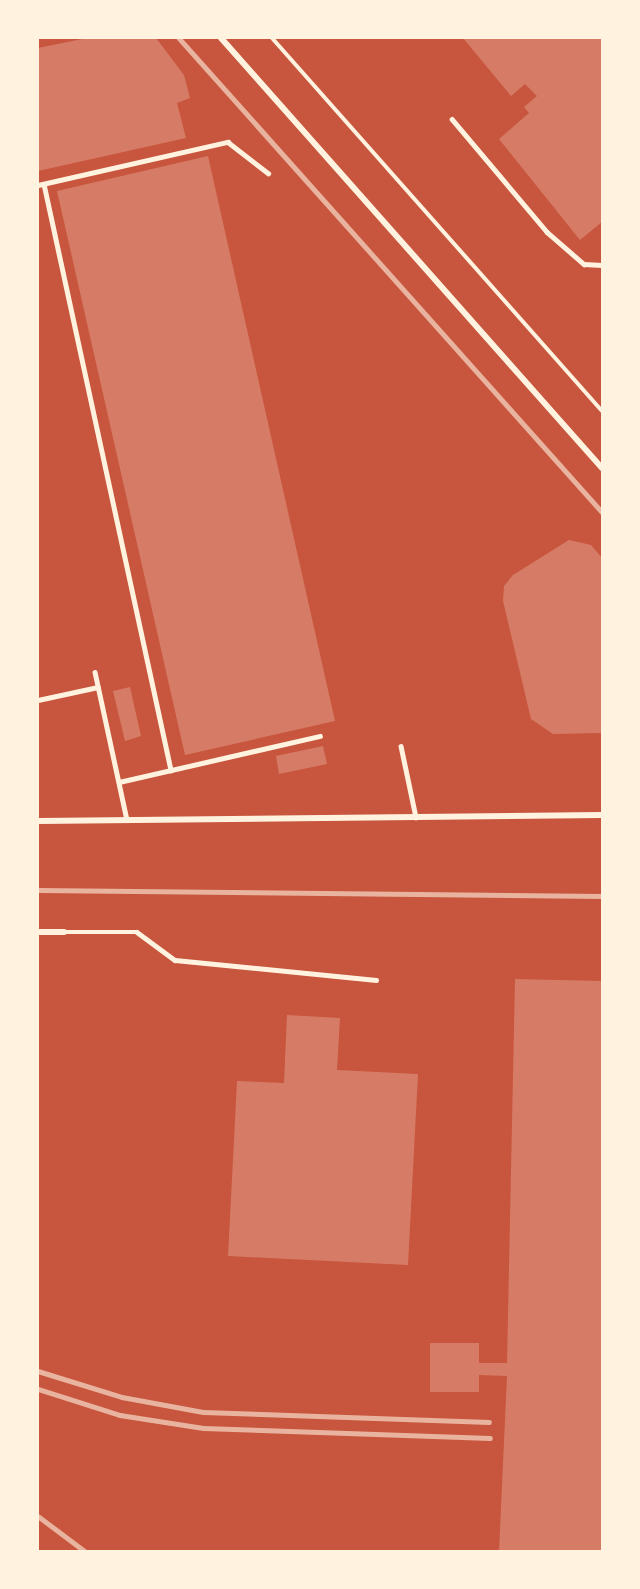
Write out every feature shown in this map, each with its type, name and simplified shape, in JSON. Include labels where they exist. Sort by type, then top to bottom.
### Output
[{"type":"street","points":[[221,38],[603,468]]},
{"type":"street","points":[[38,821],[603,815]]},
{"type":"street","points":[[38,932],[64,932]]},
{"type":"lane","points":[[452,119],[547,232],[584,264],[603,265]]},
{"type":"lane","points":[[38,185],[228,142],[268,173]]},
{"type":"lane","points":[[44,184],[171,770]]},
{"type":"lane","points":[[95,672],[127,820]]},
{"type":"lane","points":[[38,700],[98,687]]},
{"type":"lane","points":[[119,782],[320,736]]},
{"type":"lane","points":[[400,746],[416,817]]},
{"type":"lane","points":[[64,932],[137,932],[175,960],[375,980]]},
{"type":"path","points":[[272,38],[603,411]]},
{"type":"building","points":[[87,38],[156,38],[184,75],[190,98],[177,103],[186,138],[38,171],[38,48]]},
{"type":"building","points":[[463,38],[602,38],[602,222],[580,240],[499,139],[529,113],[524,107],[537,96],[525,84],[511,96]]},
{"type":"building","points":[[208,156],[335,721],[185,755],[57,191]]},
{"type":"building","points":[[569,540],[591,545],[602,558],[602,733],[553,734],[531,719],[503,601],[504,586],[513,575]]},
{"type":"building","points":[[130,687],[141,736],[125,741],[113,691]]},
{"type":"building","points":[[323,746],[327,764],[279,774],[276,756]]},
{"type":"building","points":[[515,979],[602,981],[602,1552],[499,1552],[507,1376],[479,1375],[479,1392],[430,1392],[430,1343],[479,1343],[479,1363],[507,1363]]},
{"type":"building","points":[[287,1015],[340,1018],[337,1070],[418,1074],[408,1265],[228,1256],[237,1081],[284,1083]]},
{"type":"railway","points":[[179,38],[602,512]]},
{"type":"railway","points":[[38,890],[602,896]]},
{"type":"railway","points":[[38,1371],[122,1397],[203,1412],[489,1422]]},
{"type":"railway","points":[[38,1389],[120,1415],[203,1428],[490,1438]]},
{"type":"railway","points":[[38,1516],[86,1552]]}]
